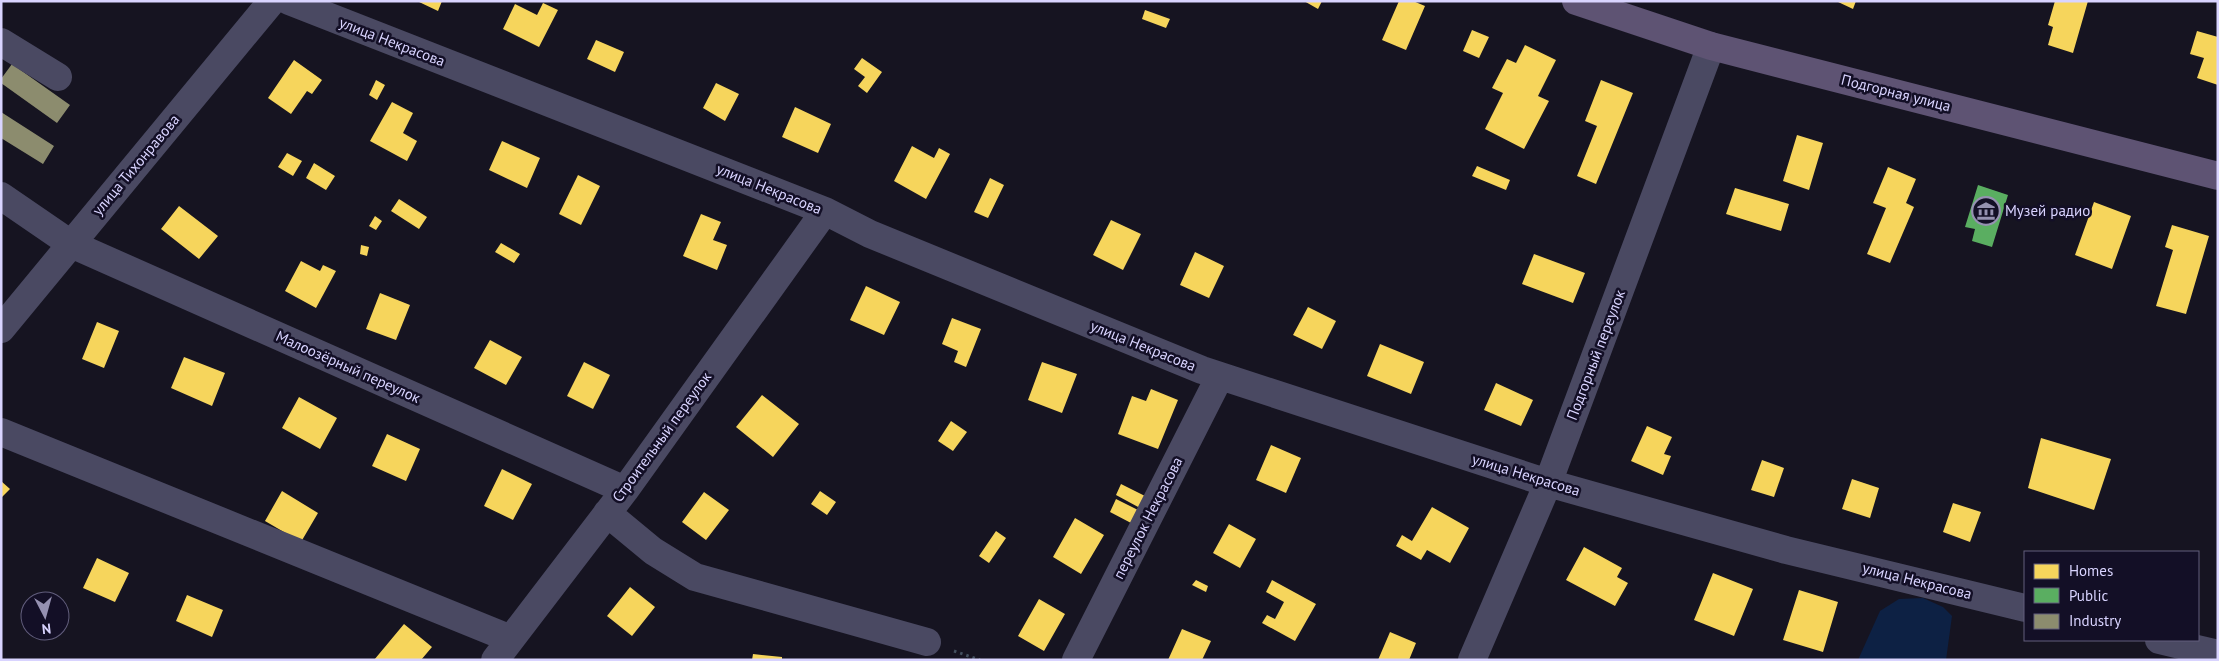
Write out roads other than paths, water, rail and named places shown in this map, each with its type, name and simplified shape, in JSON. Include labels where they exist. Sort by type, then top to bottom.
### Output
[{"type":"main road","name":"Подгорная улица","points":[[1576,1],[1711,46],[2218,176]]},
{"type":"street","name":"улица Тихонравова","points":[[1,329],[272,1]]},
{"type":"street","name":"улица Некрасова","points":[[289,1],[825,211],[870,234],[1220,376],[1548,482],[1786,550],[2024,608]]},
{"type":"street","points":[[1,42],[58,77]]},
{"type":"street","name":"Подгорный переулок","points":[[1472,660],[1548,482],[1711,46]]},
{"type":"street","name":"Малоозёрный переулок","points":[[1,196],[71,244],[625,490]]},
{"type":"street","name":"Строительный переулок","points":[[503,649],[625,490],[825,211]]},
{"type":"street","name":"переулок Некрасова","points":[[1076,660],[1220,376]]},
{"type":"street","points":[[1,432],[503,649]]},
{"type":"street","points":[[607,513],[653,551],[695,577],[927,642]]},
{"type":"street","points":[[2162,641],[2218,654]]},
{"type":"water","points":[[1923,598],[1943,607],[1952,616],[1946,660],[1858,660],[1880,611],[1899,599]]},
{"type":"place","name":"Музей радио","points":[[1986,211]]}]
